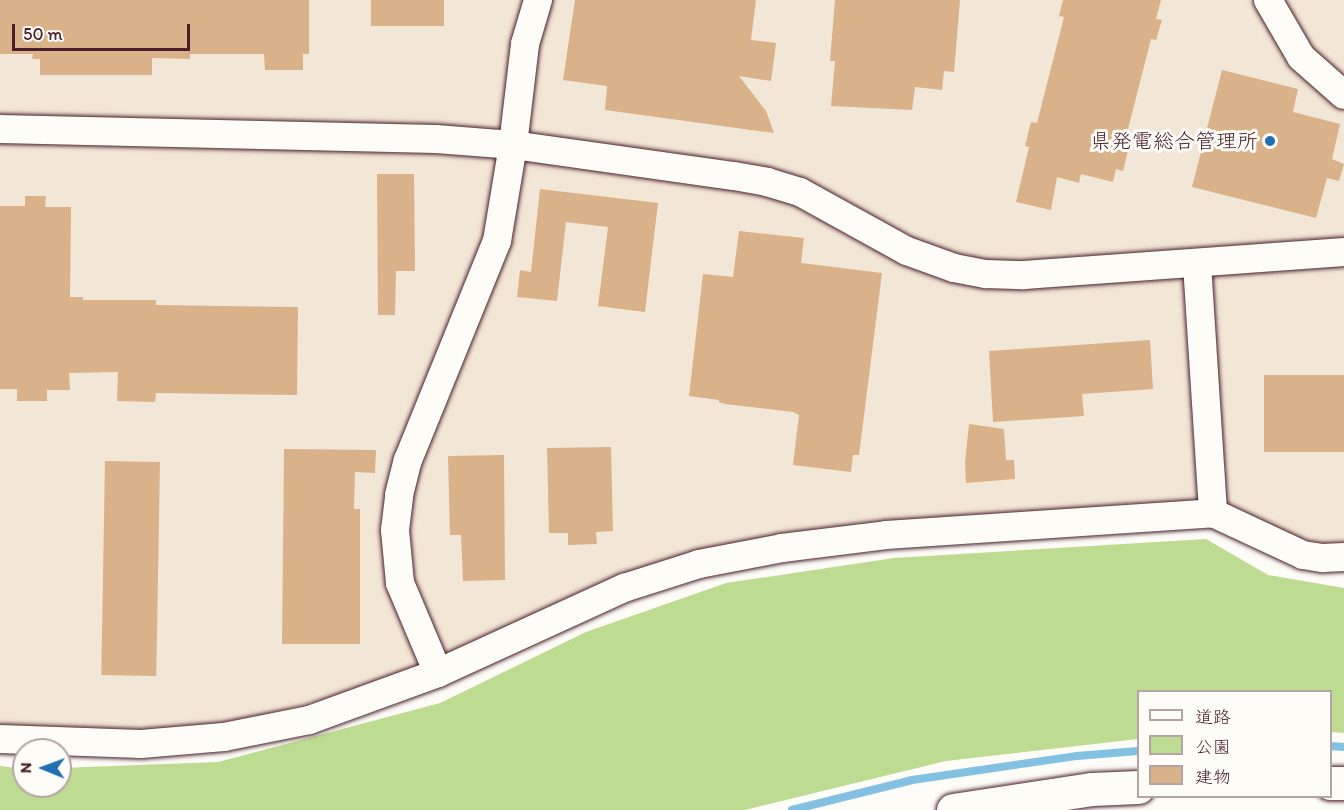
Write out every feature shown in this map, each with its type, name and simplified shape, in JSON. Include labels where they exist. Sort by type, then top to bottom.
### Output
[{"type":"main road","points":[[953,810],[1092,789],[1137,787]]},
{"type":"street","points":[[438,674],[400,583],[395,530],[399,495],[408,460],[497,242],[513,145],[525,44],[538,0]]},
{"type":"street","points":[[1268,0],[1301,57],[1344,95]]},
{"type":"street","points":[[0,129],[436,139],[513,145],[767,182],[800,192],[907,251],[954,268],[975,272],[1024,275],[1344,252]]},
{"type":"street","points":[[1197,264],[1213,513]]},
{"type":"street","points":[[0,739],[141,744],[224,737],[309,720],[438,674],[624,588],[699,564],[782,548],[886,535],[1213,513],[1304,555],[1323,558],[1344,557]]},
{"type":"shaded area","points":[[0,0],[1344,0],[1344,545],[1307,545],[1227,506],[837,527],[370,687],[244,720],[164,731],[0,730]]},
{"type":"green space","points":[[1206,539],[1268,575],[1344,588],[1344,733],[1332,732],[1332,690],[1137,690],[1137,739],[946,761],[745,810],[0,810],[0,766],[12,768],[12,798],[72,798],[72,768],[218,762],[440,703],[586,632],[726,583],[894,558]]},
{"type":"building","points":[[0,0],[309,0],[309,54],[303,54],[303,70],[265,70],[264,54],[190,54],[190,59],[152,58],[152,75],[40,75],[40,59],[32,59],[33,54],[0,54]]},
{"type":"building","points":[[371,0],[444,0],[444,26],[371,26]]},
{"type":"building","points":[[575,0],[756,0],[751,40],[776,43],[771,81],[739,76],[766,111],[774,133],[605,110],[607,86],[563,80]]},
{"type":"building","points":[[835,0],[960,0],[954,72],[944,71],[942,90],[915,87],[912,110],[831,106],[835,61],[830,61]]},
{"type":"building","points":[[1063,0],[1161,0],[1156,19],[1162,20],[1156,40],[1151,39],[1124,145],[1129,146],[1123,171],[1116,169],[1113,182],[1081,174],[1079,183],[1057,177],[1051,210],[1016,202],[1029,147],[1025,146],[1031,122],[1037,123],[1064,17],[1059,16]]},
{"type":"building","name":"県発電総合管理所","points":[[1222,70],[1298,89],[1293,112],[1340,124],[1332,159],[1344,164],[1339,181],[1327,178],[1316,218],[1192,187]]},
{"type":"building","points":[[377,174],[414,174],[415,271],[396,271],[395,315],[378,315]]},
{"type":"building","points":[[540,189],[658,203],[645,312],[598,306],[608,227],[566,222],[557,301],[517,297],[520,270],[531,272]]},
{"type":"building","points":[[25,196],[46,196],[45,207],[71,207],[70,297],[83,297],[83,300],[156,300],[156,305],[298,307],[297,395],[156,393],[155,402],[117,401],[118,372],[69,373],[70,390],[47,390],[47,401],[17,401],[17,389],[0,389],[0,206],[25,206]]},
{"type":"building","points":[[739,231],[804,238],[801,263],[882,273],[859,455],[853,455],[851,472],[793,465],[799,415],[793,412],[725,404],[719,400],[689,396],[703,274],[733,277]]},
{"type":"building","points":[[1150,340],[1153,389],[1082,394],[1084,416],[993,422],[989,351]]},
{"type":"building","points":[[1264,375],[1344,375],[1344,452],[1264,452]]},
{"type":"building","points":[[969,424],[1004,429],[1006,460],[1014,460],[1015,479],[966,483],[965,462]]},
{"type":"building","points":[[611,447],[613,531],[596,532],[597,544],[568,545],[568,533],[549,533],[547,448]]},
{"type":"building","points":[[284,449],[376,450],[375,473],[355,472],[354,509],[360,509],[360,644],[282,644]]},
{"type":"building","points":[[504,455],[505,580],[463,581],[461,535],[450,535],[448,456]]},
{"type":"building","points":[[105,461],[160,462],[156,676],[101,675]]},
{"type":"waterway","points":[[1332,746],[1344,747]]},
{"type":"waterway","points":[[792,810],[912,780],[1077,756],[1137,751]]},
{"type":"place","name":"県発電総合管理所","points":[[1270,141]]}]
